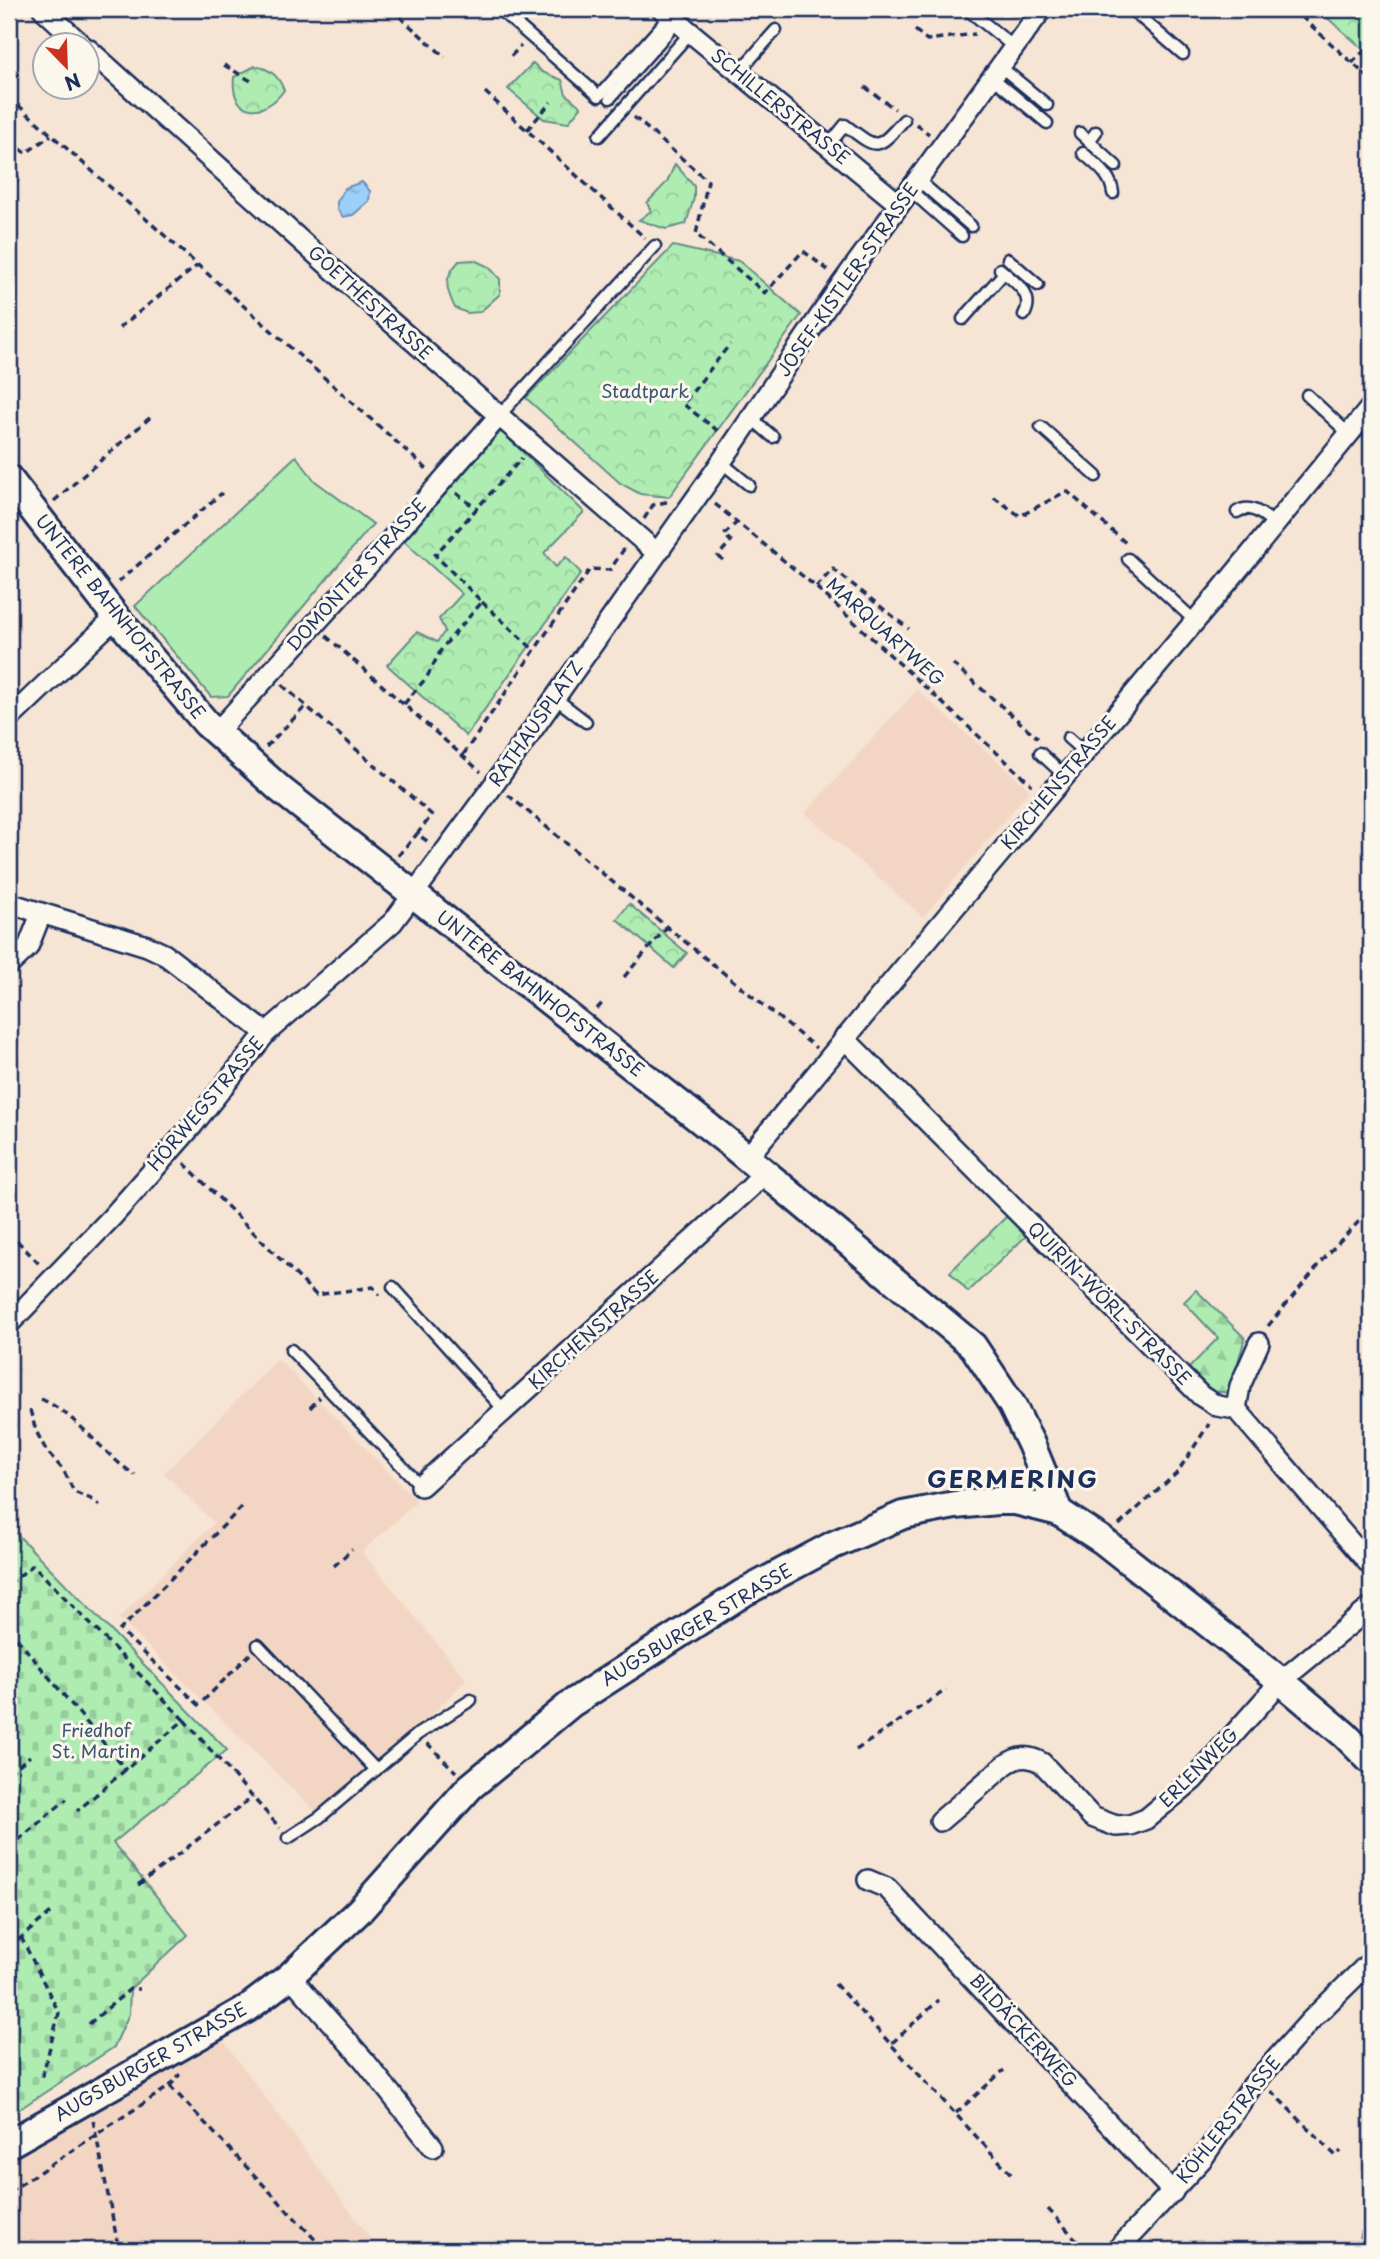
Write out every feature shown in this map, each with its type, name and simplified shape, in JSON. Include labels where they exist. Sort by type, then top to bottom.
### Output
[{"type":"street","points":[[43,9],[68,32]]},
{"type":"street","name":"JOSEF-KISTLER-STRASSE","points":[[657,553],[843,282],[1042,9]]},
{"type":"street","name":"SCHILLERSTRASSE","points":[[674,20],[828,146],[909,192]]},
{"type":"street","name":"GOETHESTRASSE","points":[[102,62],[498,416],[657,553]]},
{"type":"street","name":"KIRCHENSTRASSE","points":[[421,1486],[750,1188],[756,1165],[828,1058],[1371,407]]},
{"type":"street","name":"DOMONTER STRASSE","points":[[216,733],[313,625],[384,556],[441,481],[498,416]]},
{"type":"street","name":"UNTERE BAHNHOFSTRASSE","points":[[9,479],[108,607],[216,733],[281,790],[756,1165],[973,1346],[1012,1405],[1059,1511]]},
{"type":"street","name":"RATHAUSPLATZ","points":[[414,894],[657,553]]},
{"type":"street","points":[[9,719],[108,607]]},
{"type":"street","name":"HÖRWEGSTRASSE","points":[[9,1324],[112,1217],[266,1033],[385,931],[414,894]]},
{"type":"street","points":[[9,902],[147,946],[164,954],[266,1033]]},
{"type":"street","points":[[9,965],[28,947],[41,914]]},
{"type":"street","name":"QUIRIN-WÖRL-STRASSE","points":[[844,1038],[1201,1396],[1226,1408],[1371,1566]]},
{"type":"street","points":[[1226,1408],[1240,1386],[1259,1343]]},
{"type":"street","name":"AUGSBURGER STRASSE","points":[[9,2144],[248,2008],[290,1976],[360,1910],[470,1787],[572,1703],[743,1593],[868,1529],[903,1515],[955,1505],[1015,1501],[1059,1511],[1102,1540],[1281,1681],[1345,1735],[1371,1761]]},
{"type":"street","points":[[1281,1681],[1371,1607]]},
{"type":"street","name":"ERLENWEG","points":[[940,1821],[1005,1765],[1013,1759],[1023,1757],[1042,1763],[1092,1817],[1116,1826],[1130,1825],[1146,1819],[1193,1780],[1281,1681]]},
{"type":"street","name":"BILDÄCKERWEG","points":[[867,1880],[887,1888],[1172,2192]]},
{"type":"street","name":"KÖHLERSTRASSE","points":[[1117,2250],[1203,2158],[1259,2078],[1310,2021],[1371,1961]]},
{"type":"street","points":[[290,1976],[364,2060],[433,2147]]},
{"type":"lane","points":[[499,9],[599,96],[674,20]]},
{"type":"lane","points":[[967,9],[1014,48]]},
{"type":"lane","points":[[1131,9],[1163,44],[1182,54]]},
{"type":"lane","points":[[610,98],[674,20]]},
{"type":"lane","points":[[599,136],[674,20]]},
{"type":"lane","points":[[738,73],[776,30]]},
{"type":"lane","points":[[997,72],[1047,105]]},
{"type":"lane","points":[[997,72],[1046,123]]},
{"type":"lane","points":[[828,146],[845,125],[871,144],[878,144],[886,140],[904,120]]},
{"type":"lane","points":[[1089,141],[1096,132]]},
{"type":"lane","points":[[1080,133],[1115,166]]},
{"type":"lane","points":[[1083,153],[1107,174],[1114,193]]},
{"type":"lane","points":[[909,192],[971,226]]},
{"type":"lane","points":[[909,192],[962,236]]},
{"type":"lane","points":[[498,416],[655,246]]},
{"type":"lane","points":[[1008,258],[1038,285]]},
{"type":"lane","points":[[963,319],[1001,271],[1026,295],[1029,305],[1024,315]]},
{"type":"lane","points":[[1307,394],[1349,434]]},
{"type":"lane","points":[[751,418],[772,437]]},
{"type":"lane","points":[[1041,427],[1096,476]]},
{"type":"lane","points":[[721,462],[749,485]]},
{"type":"lane","points":[[1237,512],[1242,508],[1251,508],[1275,524]]},
{"type":"lane","points":[[1128,559],[1195,621]]},
{"type":"lane","points":[[555,698],[586,722]]},
{"type":"lane","points":[[1068,738],[1085,753]]},
{"type":"lane","points":[[1040,753],[1065,776]]},
{"type":"lane","points":[[393,1287],[505,1411]]},
{"type":"lane","points":[[291,1350],[421,1486]]},
{"type":"lane","points":[[258,1645],[376,1770]]},
{"type":"lane","points":[[288,1838],[320,1817],[418,1734],[471,1700]]},
{"type":"path","points":[[391,9],[445,57]]},
{"type":"path","points":[[1293,9],[1371,80]]},
{"type":"path","points":[[915,30],[927,40],[978,34]]},
{"type":"path","points":[[1352,63],[1365,50]]},
{"type":"path","points":[[225,65],[251,80]]},
{"type":"path","points":[[485,92],[655,246]]},
{"type":"path","points":[[9,97],[441,481],[477,509]]},
{"type":"path","points":[[527,130],[551,102]]},
{"type":"path","points":[[642,108],[634,117],[708,181],[696,234],[765,293],[803,250],[843,282]]},
{"type":"path","points":[[9,143],[26,152],[51,135]]},
{"type":"path","points":[[119,328],[198,265]]},
{"type":"path","points":[[730,344],[683,404],[734,442]]},
{"type":"path","points":[[37,516],[153,415]]},
{"type":"path","points":[[534,446],[435,555],[535,651]]},
{"type":"path","points":[[994,497],[1020,516],[1067,491],[1129,547]]},
{"type":"path","name":"MARQUARTWEG","points":[[700,492],[816,587],[1046,798]]},
{"type":"path","points":[[108,607],[222,493]]},
{"type":"path","points":[[463,755],[590,569],[610,570],[653,505],[673,500],[686,511]]},
{"type":"path","points":[[723,560],[718,556],[731,541],[724,535],[737,521]]},
{"type":"path","points":[[816,587],[833,569],[909,629]]},
{"type":"path","points":[[404,704],[427,677],[442,648],[482,602]]},
{"type":"path","points":[[313,625],[667,928],[828,1058]]},
{"type":"path","points":[[953,664],[1042,742]]},
{"type":"path","points":[[274,678],[432,815],[385,871]]},
{"type":"path","points":[[259,741],[266,747],[306,706]]},
{"type":"path","points":[[417,834],[442,853]]},
{"type":"path","points":[[624,977],[667,928]]},
{"type":"path","points":[[171,1149],[316,1295],[373,1287],[382,1297]]},
{"type":"path","points":[[1259,1343],[1269,1325],[1335,1246],[1371,1209]]},
{"type":"path","points":[[9,1233],[52,1278]]},
{"type":"path","points":[[41,1399],[59,1407],[117,1464],[135,1475]]},
{"type":"path","points":[[310,1408],[317,1400]]},
{"type":"path","points":[[1102,1540],[1177,1473],[1213,1417],[1226,1408]]},
{"type":"path","points":[[30,1410],[36,1431],[46,1450],[64,1471],[74,1492],[100,1506]]},
{"type":"path","points":[[242,1507],[120,1630],[199,1705],[258,1645]]},
{"type":"path","points":[[334,1566],[352,1549]]},
{"type":"path","points":[[9,1584],[33,1565],[184,1720],[288,1838]]},
{"type":"path","points":[[9,1629],[126,1770]]},
{"type":"path","points":[[856,1750],[946,1690]]},
{"type":"path","points":[[77,1811],[184,1720]]},
{"type":"path","points":[[418,1734],[470,1787]]},
{"type":"path","points":[[9,1773],[30,1756]]},
{"type":"path","points":[[138,1885],[253,1797]]},
{"type":"path","points":[[9,1848],[67,1799]]},
{"type":"path","points":[[9,1948],[51,1912]]},
{"type":"path","points":[[21,1937],[60,2013],[42,2077]]},
{"type":"path","points":[[835,1984],[1012,2175]]},
{"type":"path","points":[[89,2024],[130,1989],[140,1989]]},
{"type":"path","points":[[892,2043],[939,2000]]},
{"type":"path","points":[[9,2192],[170,2086],[185,2066]]},
{"type":"path","points":[[956,2113],[1004,2070]]},
{"type":"path","points":[[1259,2078],[1336,2156],[1341,2151]]},
{"type":"path","points":[[170,2086],[325,2250]]},
{"type":"path","points":[[88,2098],[120,2250]]},
{"type":"path","points":[[1048,2209],[1086,2250]]},
{"type":"path","points":[[1359,2250],[1363,2229],[1371,2215]]},
{"type":"shaded area","points":[[917,690],[1030,790],[923,917],[805,813]]},
{"type":"shaded area","points":[[278,1359],[417,1501],[362,1552],[466,1679],[430,1717],[319,1815],[119,1618],[214,1523],[164,1473]]},
{"type":"shaded area","points":[[222,2039],[379,2250],[9,2250],[9,2158],[72,2118]]},
{"type":"green space","points":[[1317,9],[1371,9],[1369,54]]},
{"type":"green space","points":[[533,63],[542,72],[562,80],[566,94],[581,107],[568,123],[544,119],[508,89]]},
{"type":"green space","points":[[255,66],[273,74],[284,90],[268,105],[250,109],[237,100],[234,77]]},
{"type":"green space","points":[[675,164],[694,186],[694,198],[686,224],[666,229],[639,220],[651,211],[647,203],[667,182]]},
{"type":"green space","name":"Stadtpark","points":[[673,246],[739,261],[801,315],[669,497],[640,494],[620,483],[526,398]]},
{"type":"green space","points":[[474,260],[489,267],[500,279],[500,294],[480,312],[467,313],[455,308],[447,283],[450,273],[459,261]]},
{"type":"green space","points":[[501,431],[584,512],[544,553],[556,567],[566,557],[581,573],[466,736],[387,665],[417,632],[437,642],[445,631],[439,619],[462,594],[404,541]]},
{"type":"green space","points":[[296,456],[315,481],[373,524],[228,696],[211,697],[135,606]]},
{"type":"green space","points":[[629,904],[687,953],[674,968],[617,919]]},
{"type":"green space","points":[[1007,1216],[1026,1236],[968,1292],[950,1272]]},
{"type":"green space","points":[[1196,1290],[1245,1338],[1229,1393],[1212,1391],[1189,1368],[1218,1338],[1184,1302]]},
{"type":"green space","name":"Friedhof St. Martin","points":[[9,1526],[227,1750],[113,1843],[188,1935],[130,1989],[129,2014],[114,2047],[9,2116]]},
{"type":"water","points":[[362,182],[370,191],[369,201],[353,215],[343,217],[337,209],[337,202],[345,188]]},
{"type":"district","name":"GERMERING","points":[[1013,1480]]}]
